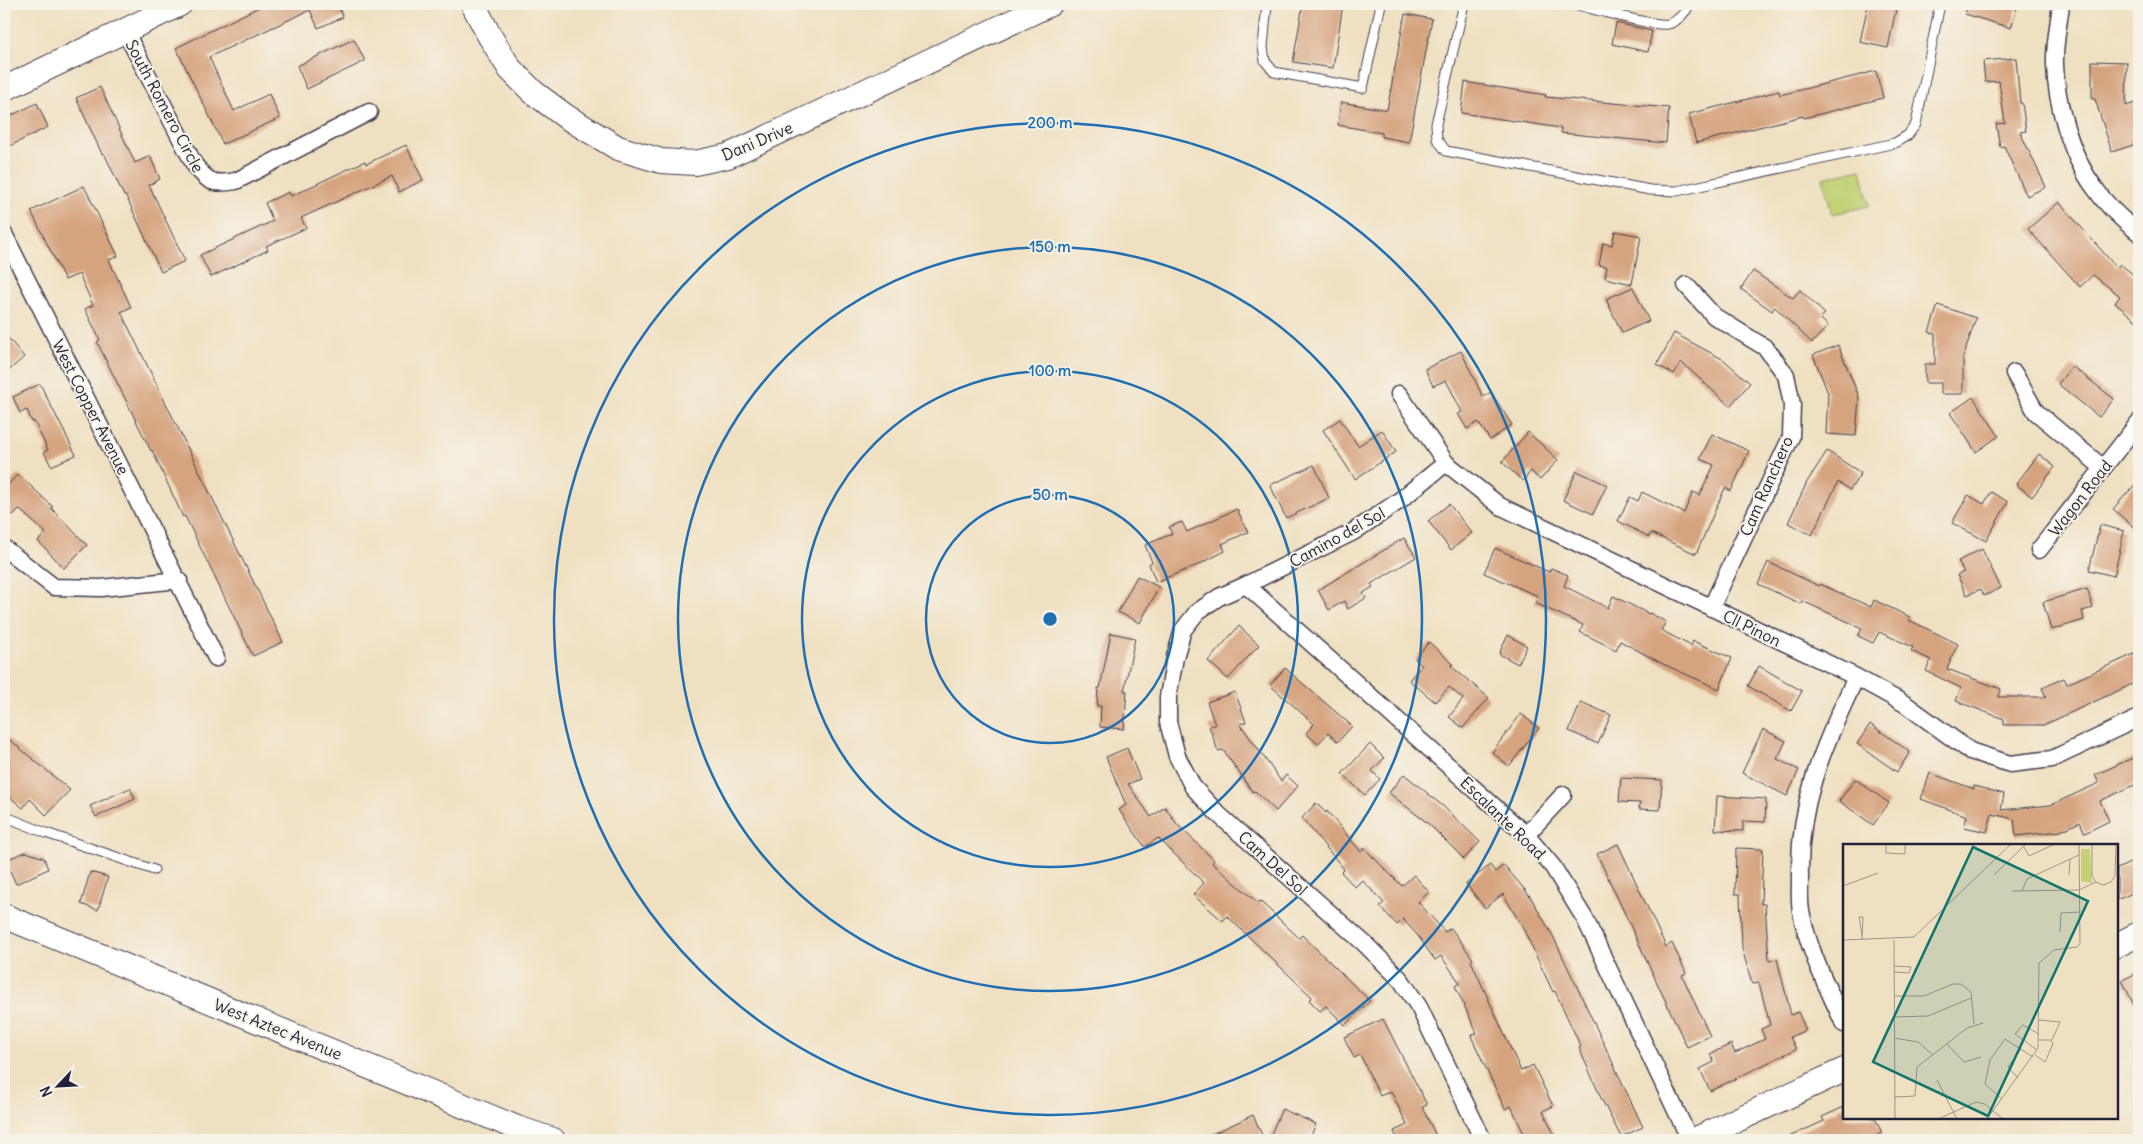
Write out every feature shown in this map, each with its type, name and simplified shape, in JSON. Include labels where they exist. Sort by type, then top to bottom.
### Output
[{"type":"street","points":[[4,89],[180,4]]},
{"type":"street","name":"Dani Drive","points":[[474,4],[489,35],[510,70],[533,92],[564,116],[618,148],[661,161],[695,163],[728,156],[760,142],[1050,4]]},
{"type":"street","points":[[2061,4],[2055,64],[2061,107],[2075,152],[2093,187],[2124,222],[2139,233]]},
{"type":"street","name":"South Romero Circle","points":[[125,31],[194,164],[205,179],[212,182],[220,184],[236,181],[369,112]]},
{"type":"street","name":"West Copper Avenue","points":[[4,234],[179,580],[216,658]]},
{"type":"street","name":"Cam Ranchero","points":[[1686,285],[1714,316],[1766,348],[1786,375],[1792,404],[1791,437],[1711,608]]},
{"type":"street","points":[[2014,373],[2036,412],[2103,468]]},
{"type":"street","name":"Cll Pinon","points":[[1400,394],[1446,463],[1500,506],[1856,677],[1905,704],[1970,750],[2010,764],[2052,759],[2139,718]]},
{"type":"street","name":"Wagon Road","points":[[2039,550],[2139,422]]},
{"type":"street","name":"Camino del Sol","points":[[1246,585],[1353,532],[1400,501],[1446,463]]},
{"type":"street","points":[[4,548],[54,587],[101,588],[179,580]]},
{"type":"street","name":"Escalante Road","points":[[1246,585],[1526,835],[1553,867],[1585,919],[1692,1140]]},
{"type":"street","name":"Cam Del Sol","points":[[1246,585],[1219,597],[1197,612],[1183,630],[1175,657],[1168,697],[1168,722],[1176,756],[1193,787],[1218,814],[1365,944],[1401,980],[1419,1007],[1483,1140]]},
{"type":"street","points":[[1843,1022],[1818,966],[1801,910],[1799,850],[1805,805],[1819,758],[1856,677]]},
{"type":"street","points":[[1526,835],[1563,795]]},
{"type":"street","name":"West Aztec Avenue","points":[[4,916],[517,1128],[553,1140]]},
{"type":"street","points":[[2118,944],[2139,934]]},
{"type":"street","points":[[1692,1140],[1843,1070]]},
{"type":"lane","points":[[1267,4],[1263,47],[1265,61],[1274,72],[1364,88],[1381,4]]},
{"type":"lane","points":[[1464,4],[1436,124],[1437,139],[1446,151],[1650,190],[1677,191],[1895,143],[1908,135],[1916,124],[1940,4]]},
{"type":"lane","points":[[1573,4],[1651,23],[1667,24],[1679,18],[1690,4]]},
{"type":"lane","points":[[4,816],[46,834],[154,870]]},
{"type":"green space","points":[[1861,169],[1869,206],[1832,214],[1823,178]]},
{"type":"building","points":[[265,4],[337,4],[343,17],[318,28],[310,10],[209,57],[234,111],[269,94],[280,118],[223,144],[176,48]]},
{"type":"building","points":[[1303,4],[1343,4],[1333,68],[1293,62]]},
{"type":"building","points":[[1868,4],[1897,4],[1888,48],[1860,42]]},
{"type":"building","points":[[1968,4],[2018,4],[2011,28],[1965,14]]},
{"type":"building","points":[[1405,14],[1432,19],[1409,142],[1382,137],[1382,133],[1338,125],[1341,102],[1387,110]]},
{"type":"building","points":[[1616,23],[1652,31],[1648,52],[1612,44]]},
{"type":"building","points":[[354,39],[365,61],[307,89],[297,66]]},
{"type":"building","points":[[2016,58],[2020,103],[2022,103],[2026,131],[2020,132],[2046,187],[2027,196],[2004,146],[2000,147],[1996,124],[2005,123],[1999,81],[1985,82],[1983,61]]},
{"type":"building","points":[[2092,61],[2127,62],[2126,106],[2139,102],[2139,143],[2112,152],[2095,99],[2092,99]]},
{"type":"building","points":[[1876,71],[1883,98],[1696,143],[1689,114],[1779,91],[1780,95]]},
{"type":"building","points":[[1465,82],[1546,95],[1545,97],[1669,108],[1666,143],[1561,133],[1561,128],[1461,113]]},
{"type":"building","points":[[100,87],[135,163],[150,156],[160,179],[149,185],[185,261],[161,272],[126,196],[124,196],[104,153],[102,154],[76,98]]},
{"type":"building","points":[[37,103],[48,127],[4,149],[4,119]]},
{"type":"building","points":[[406,145],[423,180],[399,192],[392,176],[301,218],[306,228],[266,246],[268,250],[211,277],[200,255],[273,221],[265,203],[289,192],[291,196],[365,161],[366,164]]},
{"type":"building","points":[[84,186],[118,256],[109,260],[131,307],[121,312],[283,642],[253,656],[97,342],[100,340],[85,309],[93,305],[79,274],[65,280],[31,211]]},
{"type":"building","points":[[2059,202],[2117,268],[2120,264],[2139,279],[2139,323],[2115,303],[2120,296],[2093,275],[2080,287],[2028,229]]},
{"type":"building","points":[[1615,231],[1641,236],[1632,284],[1605,278],[1607,267],[1599,265],[1603,243],[1612,245]]},
{"type":"building","points":[[1753,271],[1793,298],[1800,290],[1825,314],[1820,318],[1828,326],[1812,343],[1775,307],[1772,311],[1741,289]]},
{"type":"building","points":[[1633,287],[1649,321],[1622,333],[1606,299]]},
{"type":"building","points":[[1938,305],[1976,318],[1963,358],[1963,394],[1941,394],[1941,383],[1925,383],[1925,364],[1935,364],[1935,334],[1929,332]]},
{"type":"building","points":[[4,333],[24,357],[4,375]]},
{"type":"building","points":[[1674,333],[1724,360],[1750,383],[1730,406],[1681,362],[1674,374],[1657,365]]},
{"type":"building","points":[[1838,345],[1859,397],[1856,436],[1826,434],[1828,393],[1813,355]]},
{"type":"building","points":[[1461,351],[1483,397],[1491,392],[1512,425],[1490,440],[1478,422],[1467,429],[1458,414],[1462,412],[1446,380],[1433,386],[1425,369]]},
{"type":"building","points":[[2072,366],[2114,399],[2099,417],[2058,384]]},
{"type":"building","points":[[40,384],[76,455],[51,466],[44,452],[48,450],[34,421],[32,422],[27,410],[20,413],[13,397]]},
{"type":"building","points":[[1973,397],[1999,436],[1976,452],[1950,413]]},
{"type":"building","points":[[1340,419],[1358,446],[1382,430],[1396,452],[1355,479],[1323,430]]},
{"type":"building","points":[[1528,432],[1558,460],[1540,480],[1531,471],[1523,481],[1502,462]]},
{"type":"building","points":[[1712,434],[1749,451],[1731,491],[1725,488],[1696,554],[1651,533],[1649,537],[1618,521],[1630,497],[1638,501],[1642,492],[1684,513],[1693,492],[1700,495],[1714,465],[1700,459]]},
{"type":"building","points":[[1827,451],[1861,473],[1850,490],[1838,482],[1812,535],[1788,523],[1807,482]]},
{"type":"building","points":[[2039,454],[2055,467],[2032,497],[2016,484]]},
{"type":"building","points":[[1314,465],[1329,498],[1286,518],[1270,485]]},
{"type":"building","points":[[1577,471],[1607,485],[1593,514],[1563,500]]},
{"type":"building","points":[[18,474],[53,507],[51,508],[87,545],[64,568],[38,541],[46,533],[19,509],[13,515],[4,507],[4,489]]},
{"type":"building","points":[[2139,480],[2139,532],[2113,509]]},
{"type":"building","points":[[1991,492],[2008,502],[1986,541],[1952,523],[1968,495],[1984,504]]},
{"type":"building","points":[[1449,504],[1472,533],[1451,550],[1428,521]]},
{"type":"building","points":[[1237,509],[1248,532],[1222,544],[1225,551],[1200,564],[1156,582],[1149,564],[1152,562],[1145,545],[1172,534],[1169,527],[1182,522],[1187,532]]},
{"type":"building","points":[[2100,525],[2124,531],[2114,576],[2089,570]]},
{"type":"building","points":[[1404,538],[1416,557],[1371,584],[1373,587],[1363,593],[1366,598],[1348,609],[1344,601],[1329,610],[1318,590]]},
{"type":"building","points":[[1495,548],[1549,572],[1551,568],[1568,575],[1564,586],[1608,608],[1613,596],[1666,622],[1661,630],[1691,646],[1693,641],[1732,658],[1719,689],[1663,664],[1620,641],[1616,650],[1580,632],[1583,625],[1535,603],[1538,596],[1484,573]]},
{"type":"building","points":[[1982,549],[2001,588],[1984,596],[1981,589],[1967,595],[1957,575],[1964,572],[1958,561]]},
{"type":"building","points":[[1768,562],[1819,586],[1820,584],[1871,607],[1874,600],[1910,617],[1909,620],[1958,644],[1947,669],[2001,689],[1998,697],[2046,697],[2042,688],[2064,678],[2067,684],[2139,652],[2139,681],[2044,725],[2004,725],[2004,719],[1956,701],[1961,688],[1926,671],[1931,660],[1911,651],[1913,647],[1879,632],[1873,643],[1858,636],[1862,628],[1802,601],[1801,604],[1758,584]]},
{"type":"building","points":[[1137,576],[1159,587],[1140,623],[1118,612]]},
{"type":"building","points":[[2087,589],[2093,608],[2082,611],[2084,620],[2051,630],[2043,602]]},
{"type":"building","points":[[1239,626],[1259,645],[1228,679],[1208,661]]},
{"type":"building","points":[[1111,633],[1135,638],[1124,691],[1127,691],[1124,729],[1100,727],[1101,706],[1097,706],[1098,688],[1100,688]]},
{"type":"building","points":[[1508,635],[1527,646],[1518,664],[1499,654]]},
{"type":"building","points":[[1429,642],[1453,664],[1451,666],[1489,698],[1463,728],[1449,717],[1463,699],[1449,687],[1435,702],[1409,680],[1422,665],[1415,659]]},
{"type":"building","points":[[1759,666],[1802,691],[1791,711],[1748,686]]},
{"type":"building","points":[[1285,668],[1352,726],[1338,742],[1328,733],[1318,744],[1306,733],[1314,724],[1270,685]]},
{"type":"building","points":[[1235,692],[1246,722],[1240,724],[1281,781],[1286,775],[1298,786],[1276,811],[1255,791],[1253,792],[1223,750],[1218,751],[1209,726],[1215,725],[1207,702]]},
{"type":"building","points":[[1581,702],[1611,715],[1598,744],[1569,731]]},
{"type":"building","points":[[1521,714],[1539,728],[1509,766],[1492,752]]},
{"type":"building","points":[[1870,724],[1910,752],[1897,772],[1857,744]]},
{"type":"building","points":[[1763,729],[1786,741],[1777,759],[1799,770],[1787,796],[1742,773]]},
{"type":"building","points":[[4,735],[70,790],[46,815],[30,799],[23,808],[4,792]]},
{"type":"building","points":[[1370,744],[1384,758],[1372,771],[1380,779],[1365,795],[1342,774]]},
{"type":"building","points":[[1127,748],[1140,779],[1128,784],[1151,817],[1165,807],[1177,824],[1214,860],[1212,863],[1258,903],[1260,901],[1299,938],[1302,935],[1370,1001],[1345,1025],[1326,1006],[1320,1011],[1309,1000],[1312,997],[1227,916],[1223,921],[1193,895],[1204,883],[1158,838],[1145,847],[1119,810],[1126,805],[1106,757]]},
{"type":"building","points":[[2139,755],[2139,783],[2100,801],[2109,821],[2085,833],[2080,822],[2061,831],[2016,836],[2014,819],[1992,814],[1987,832],[1964,827],[1967,816],[1921,799],[1930,773],[1974,789],[1974,786],[2004,794],[2001,810],[2051,805],[2099,783],[2095,775]]},
{"type":"building","points":[[1404,774],[1444,807],[1480,842],[1464,859],[1430,825],[1389,793]]},
{"type":"building","points":[[1621,778],[1662,780],[1660,810],[1639,809],[1640,803],[1619,802]]},
{"type":"building","points":[[1855,779],[1889,803],[1873,825],[1839,801]]},
{"type":"building","points":[[130,788],[135,799],[96,817],[90,806]]},
{"type":"building","points":[[1717,796],[1766,799],[1765,822],[1743,821],[1743,831],[1715,830]]},
{"type":"building","points":[[1316,803],[1326,813],[1327,811],[1361,852],[1364,848],[1402,886],[1414,875],[1429,892],[1418,902],[1445,932],[1451,928],[1473,959],[1471,961],[1521,1071],[1533,1065],[1553,1106],[1543,1111],[1557,1140],[1527,1140],[1511,1106],[1505,1109],[1471,1036],[1477,1033],[1455,986],[1460,983],[1441,956],[1435,960],[1403,919],[1397,925],[1380,906],[1384,903],[1362,880],[1355,887],[1341,872],[1344,869],[1302,818]]},
{"type":"building","points":[[1618,844],[1666,947],[1672,943],[1686,973],[1682,975],[1710,1036],[1687,1047],[1597,854]]},
{"type":"building","points":[[1736,848],[1763,849],[1761,904],[1765,904],[1769,961],[1777,959],[1791,1015],[1798,1012],[1806,1030],[1790,1037],[1796,1049],[1710,1091],[1700,1069],[1714,1062],[1710,1054],[1731,1044],[1735,1053],[1765,1039],[1761,1029],[1770,1025],[1759,983],[1752,984],[1742,948],[1740,894],[1735,894]]},
{"type":"building","points":[[26,852],[44,858],[48,869],[16,884],[5,860]]},
{"type":"building","points":[[2139,859],[2139,890],[2118,900],[2118,869]]},
{"type":"building","points":[[1490,865],[1495,872],[1504,865],[1530,896],[1553,936],[1643,1127],[1621,1137],[1602,1100],[1579,1048],[1581,1047],[1555,991],[1553,992],[1522,926],[1503,894],[1485,908],[1466,884]]},
{"type":"building","points":[[90,872],[108,877],[98,910],[81,904]]},
{"type":"building","points":[[2139,972],[2139,1016],[2122,980]]},
{"type":"building","points":[[1383,1019],[1427,1105],[1422,1107],[1438,1140],[1398,1140],[1394,1131],[1407,1125],[1391,1091],[1380,1096],[1360,1055],[1354,1058],[1344,1037]]},
{"type":"building","points":[[1843,1107],[1843,1119],[1875,1119],[1882,1133],[1868,1140],[1782,1140],[1824,1121],[1822,1117]]},
{"type":"building","points":[[1282,1109],[1316,1124],[1309,1140],[1280,1140],[1270,1136]]},
{"type":"building","points":[[1253,1115],[1262,1135],[1250,1140],[1199,1140]]}]
